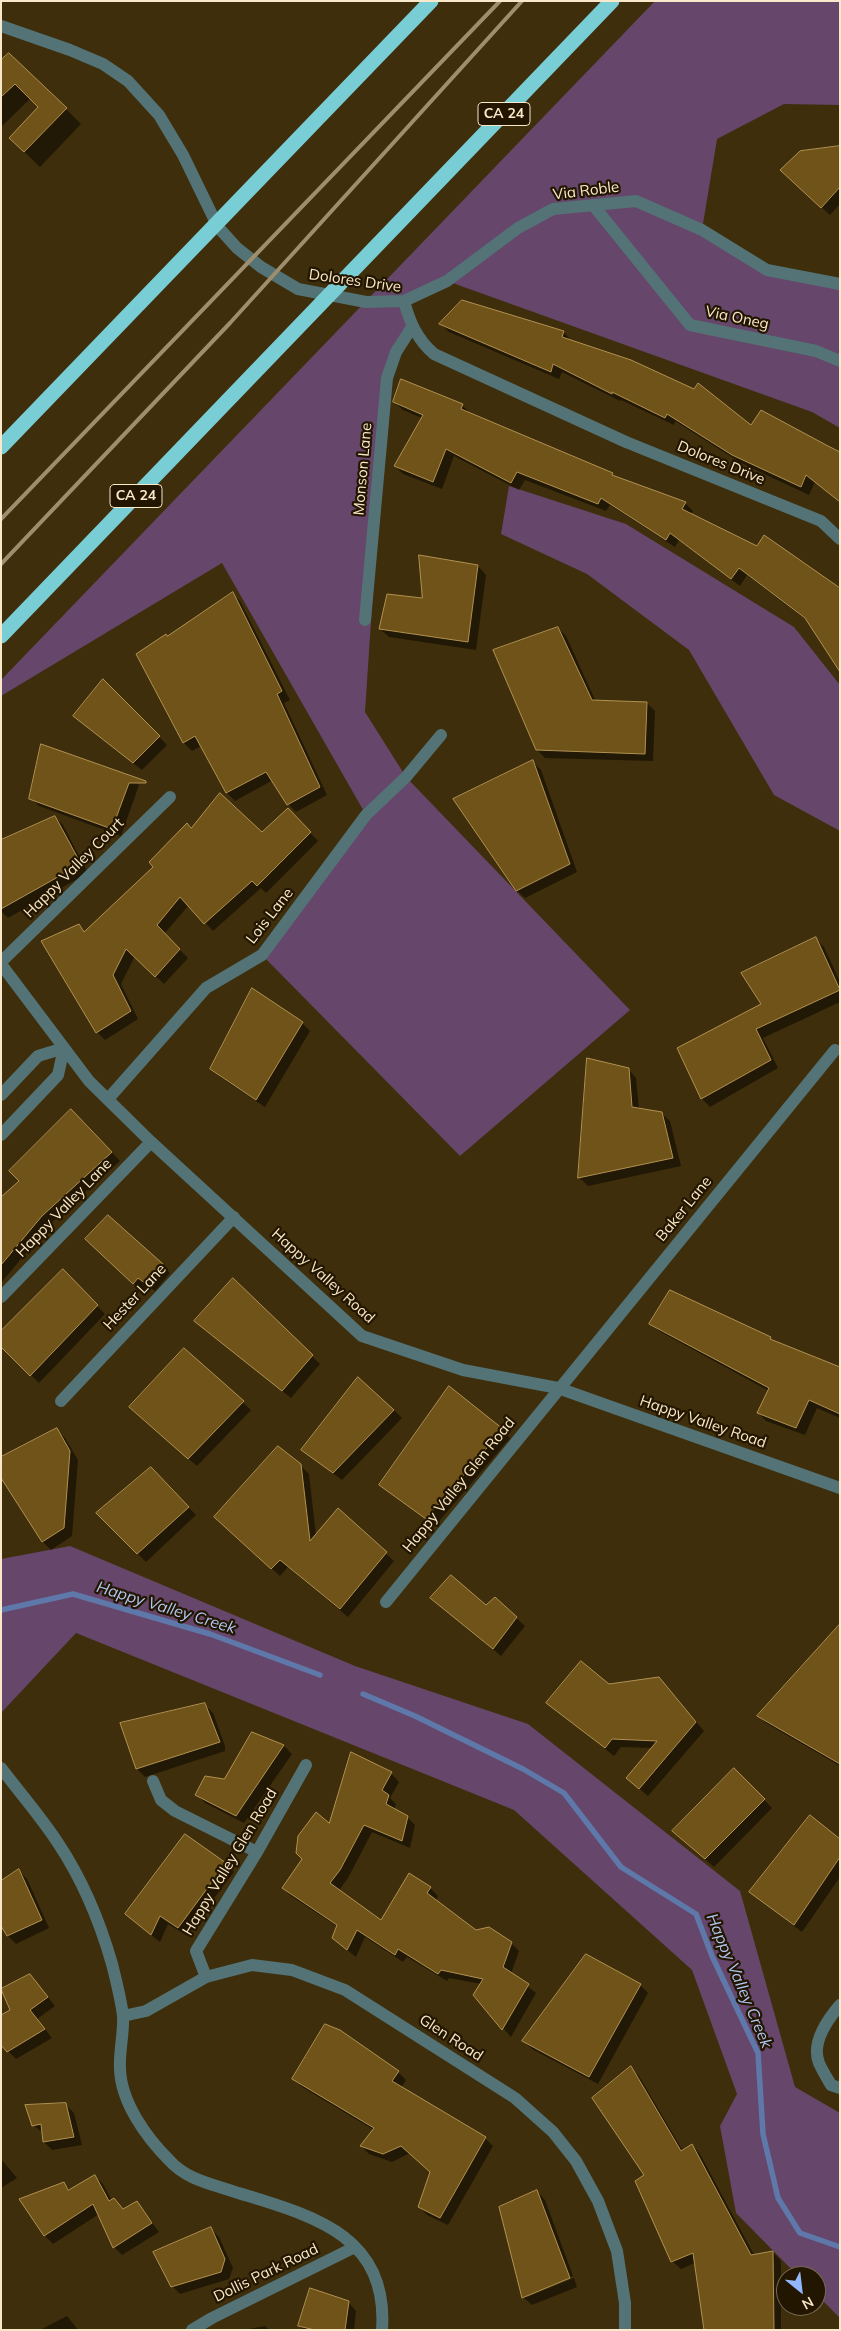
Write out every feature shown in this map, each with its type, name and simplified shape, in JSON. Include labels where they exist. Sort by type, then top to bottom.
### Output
[{"type":"highway","points":[[1,447],[431,1]]},
{"type":"highway","name":"CA 24","points":[[1,636],[612,1]]},
{"type":"street","name":"Dolores Drive","points":[[1,26],[70,50],[103,64],[128,80],[159,115],[178,147],[218,227],[237,248],[261,267],[298,289],[366,302],[404,301],[412,327],[422,344],[434,354],[626,442],[821,521],[840,539]]},
{"type":"street","name":"Via Roble","points":[[404,301],[446,281],[518,228],[553,209],[636,202],[702,230],[767,270],[840,284]]},
{"type":"street","name":"Via Oneg","points":[[593,205],[690,325],[816,352],[840,360]]},
{"type":"street","name":"Monson Lane","points":[[365,620],[387,378],[396,352],[412,327]]},
{"type":"street","name":"Lois Lane","points":[[108,1100],[206,988],[262,955],[366,815],[406,777],[440,735]]},
{"type":"street","name":"Happy Valley Court","points":[[1,963],[170,797]]},
{"type":"street","name":"Happy Valley Road","points":[[1,963],[89,1081],[151,1142],[362,1336],[463,1370],[558,1388],[840,1488]]},
{"type":"street","points":[[1,1095],[38,1056],[64,1048],[58,1075],[1,1135]]},
{"type":"street","name":"Baker Lane","points":[[558,1388],[835,1050]]},
{"type":"street","name":"Happy Valley Lane","points":[[1,1297],[151,1142]]},
{"type":"street","name":"Hester Lane","points":[[61,1400],[234,1217]]},
{"type":"street","name":"Happy Valley Glen Road","points":[[386,1602],[558,1388]]},
{"type":"street","name":"Happy Valley Glen Road","points":[[206,1977],[196,1951],[257,1852],[306,1765]]},
{"type":"street","points":[[1,1768],[59,1844],[90,1903],[112,1964],[123,2016],[120,2070],[126,2098],[149,2137],[170,2162],[192,2178],[303,2213],[337,2230],[355,2247],[376,2277],[383,2309],[382,2330]]},
{"type":"street","points":[[153,1781],[161,1800],[175,1811],[257,1852]]},
{"type":"street","name":"Glen Road","points":[[123,2016],[146,2011],[206,1977],[252,1965],[292,1970],[345,1990],[515,2098],[553,2132],[576,2161],[598,2201],[618,2251],[625,2303],[625,2330]]},
{"type":"street","points":[[840,2005],[828,2018],[820,2034],[818,2061],[830,2084],[840,2088]]},
{"type":"street","name":"Dollis Park Road","points":[[192,2330],[212,2318],[355,2247]]},
{"type":"shaded area","points":[[655,1],[840,1],[840,105],[784,104],[717,139],[702,230],[767,270],[840,284],[840,428],[812,412],[447,281],[406,307],[413,332],[387,379],[365,712],[406,777],[630,1010],[460,1156],[262,955],[366,815],[222,563],[1,696],[1,680]]},
{"type":"shaded area","points":[[509,486],[626,524],[794,627],[840,685],[840,831],[774,795],[689,650],[587,574],[501,534]]},
{"type":"shaded area","points":[[70,1546],[355,1666],[528,1724],[740,1891],[795,2087],[840,2113],[840,2318],[826,2304],[826,2266],[788,2266],[736,2213],[720,2126],[737,2094],[692,1970],[514,1810],[76,1633],[1,1713],[1,1559]]},
{"type":"building","points":[[9,53],[67,108],[24,152],[9,138],[38,107],[15,84],[1,97],[1,60]]},
{"type":"building","points":[[840,146],[840,187],[821,208],[780,170],[800,151]]},
{"type":"building","points":[[462,300],[564,331],[562,337],[631,360],[694,389],[698,383],[751,425],[761,410],[840,452],[840,502],[806,475],[801,487],[732,455],[667,414],[665,418],[553,364],[551,372],[439,324]]},
{"type":"building","points":[[401,379],[463,404],[461,409],[613,473],[612,475],[686,502],[682,509],[757,546],[764,535],[840,588],[840,672],[805,618],[739,568],[731,579],[670,533],[666,540],[601,498],[598,504],[517,472],[511,483],[446,449],[433,482],[394,466],[423,415],[393,402]]},
{"type":"building","points":[[419,555],[478,565],[468,642],[379,629],[387,594],[422,598]]},
{"type":"building","points":[[233,592],[282,691],[277,694],[320,787],[287,805],[266,772],[226,793],[195,736],[183,743],[136,654],[166,634],[167,636]]},
{"type":"building","points":[[558,627],[592,700],[647,702],[645,754],[536,750],[493,650]]},
{"type":"building","points":[[103,679],[160,736],[133,763],[73,716]]},
{"type":"building","points":[[41,744],[146,781],[146,783],[129,783],[112,829],[29,799]]},
{"type":"building","points":[[533,760],[570,864],[516,891],[453,799]]},
{"type":"building","points":[[220,793],[262,832],[288,808],[311,832],[257,886],[252,881],[204,924],[180,897],[157,925],[180,949],[155,977],[126,949],[113,975],[131,1011],[96,1033],[41,941],[79,924],[84,932],[153,867],[149,862],[187,823],[191,828]]},
{"type":"building","points":[[55,816],[81,864],[1,909],[1,840]]},
{"type":"building","points":[[816,937],[840,990],[756,1029],[771,1060],[701,1099],[677,1048],[761,1004],[741,973]]},
{"type":"building","points":[[252,988],[303,1022],[256,1100],[210,1069]]},
{"type":"building","points":[[587,1058],[629,1068],[632,1107],[662,1112],[673,1158],[578,1178]]},
{"type":"building","points":[[71,1109],[112,1152],[42,1216],[1,1265],[1,1197],[19,1181],[9,1171]]},
{"type":"building","points":[[108,1215],[163,1264],[146,1284],[138,1278],[133,1284],[85,1239]]},
{"type":"building","points":[[63,1269],[98,1305],[30,1376],[1,1347],[1,1331]]},
{"type":"building","points":[[233,1278],[313,1355],[282,1391],[194,1321]]},
{"type":"building","points":[[670,1290],[771,1337],[770,1339],[840,1367],[840,1414],[809,1400],[796,1428],[757,1413],[769,1388],[649,1324]]},
{"type":"building","points":[[184,1348],[244,1401],[188,1459],[129,1407]]},
{"type":"building","points":[[358,1377],[394,1410],[333,1473],[301,1450]]},
{"type":"building","points":[[449,1386],[503,1429],[426,1519],[379,1485]]},
{"type":"building","points":[[57,1428],[70,1451],[64,1528],[42,1542],[1,1478],[1,1457]]},
{"type":"building","points":[[278,1446],[301,1464],[310,1541],[338,1508],[387,1552],[340,1609],[280,1560],[271,1569],[214,1517]]},
{"type":"building","points":[[151,1467],[189,1507],[137,1554],[96,1513]]},
{"type":"building","points":[[451,1575],[486,1605],[495,1597],[517,1617],[493,1649],[430,1598]]},
{"type":"building","points":[[840,1624],[840,1764],[757,1716]]},
{"type":"building","points":[[581,1661],[609,1684],[659,1677],[696,1722],[639,1789],[626,1778],[657,1741],[612,1739],[605,1748],[546,1703]]},
{"type":"building","points":[[205,1703],[220,1742],[136,1769],[120,1723]]},
{"type":"building","points":[[252,1732],[284,1745],[236,1816],[195,1795],[205,1776],[224,1779]]},
{"type":"building","points":[[351,1752],[392,1772],[382,1790],[389,1795],[386,1804],[408,1816],[402,1841],[364,1825],[340,1870],[330,1883],[381,1920],[409,1873],[431,1887],[427,1893],[476,1930],[489,1927],[512,1942],[503,1967],[529,1984],[502,2030],[473,1995],[483,1979],[441,1970],[438,1974],[398,1949],[395,1955],[357,1930],[347,1950],[332,1938],[337,1925],[282,1888],[302,1859],[296,1853],[298,1836],[316,1812],[329,1823]]},
{"type":"building","points":[[734,1768],[765,1799],[705,1859],[672,1831]]},
{"type":"building","points":[[810,1815],[840,1839],[840,1857],[794,1925],[749,1892]]},
{"type":"building","points":[[185,1834],[226,1863],[178,1928],[160,1916],[151,1935],[125,1914]]},
{"type":"building","points":[[19,1869],[42,1920],[7,1936],[1,1926],[1,1881]]},
{"type":"building","points":[[586,1954],[641,1984],[589,2077],[522,2041]]},
{"type":"building","points":[[30,1974],[48,1997],[30,2010],[45,2029],[7,2052],[1,2045],[1,2015],[10,2010],[1,1989]]},
{"type":"building","points":[[325,2024],[340,2030],[399,2071],[392,2081],[486,2137],[440,2218],[418,2207],[430,2172],[401,2146],[383,2154],[360,2146],[374,2128],[292,2079]]},
{"type":"building","points":[[631,2066],[681,2151],[692,2144],[751,2255],[773,2251],[774,2330],[704,2330],[693,2253],[671,2262],[635,2181],[644,2175],[592,2098]]},
{"type":"building","points":[[66,2103],[74,2137],[43,2142],[41,2124],[32,2126],[25,2105]]},
{"type":"building","points":[[95,2175],[109,2201],[114,2198],[123,2209],[137,2201],[152,2223],[113,2248],[93,2204],[44,2236],[19,2199],[64,2182],[68,2190]]},
{"type":"building","points":[[537,2190],[570,2278],[522,2298],[499,2207]]},
{"type":"building","points":[[211,2227],[225,2259],[221,2272],[171,2287],[153,2252]]},
{"type":"building","points":[[310,2288],[349,2301],[345,2330],[315,2330],[298,2326]]},
{"type":"waterway","name":"Happy Valley Creek","points":[[1,1610],[73,1594],[210,1634],[320,1675]]},
{"type":"waterway","name":"Happy Valley Creek","points":[[363,1694],[415,1716],[523,1769],[564,1793],[621,1867],[696,1914],[712,1956],[758,2053],[763,2134],[778,2198],[800,2233],[840,2247]]},
{"type":"railway","points":[[1,519],[500,1]]},
{"type":"railway","points":[[1,564],[230,323],[522,1]]}]
